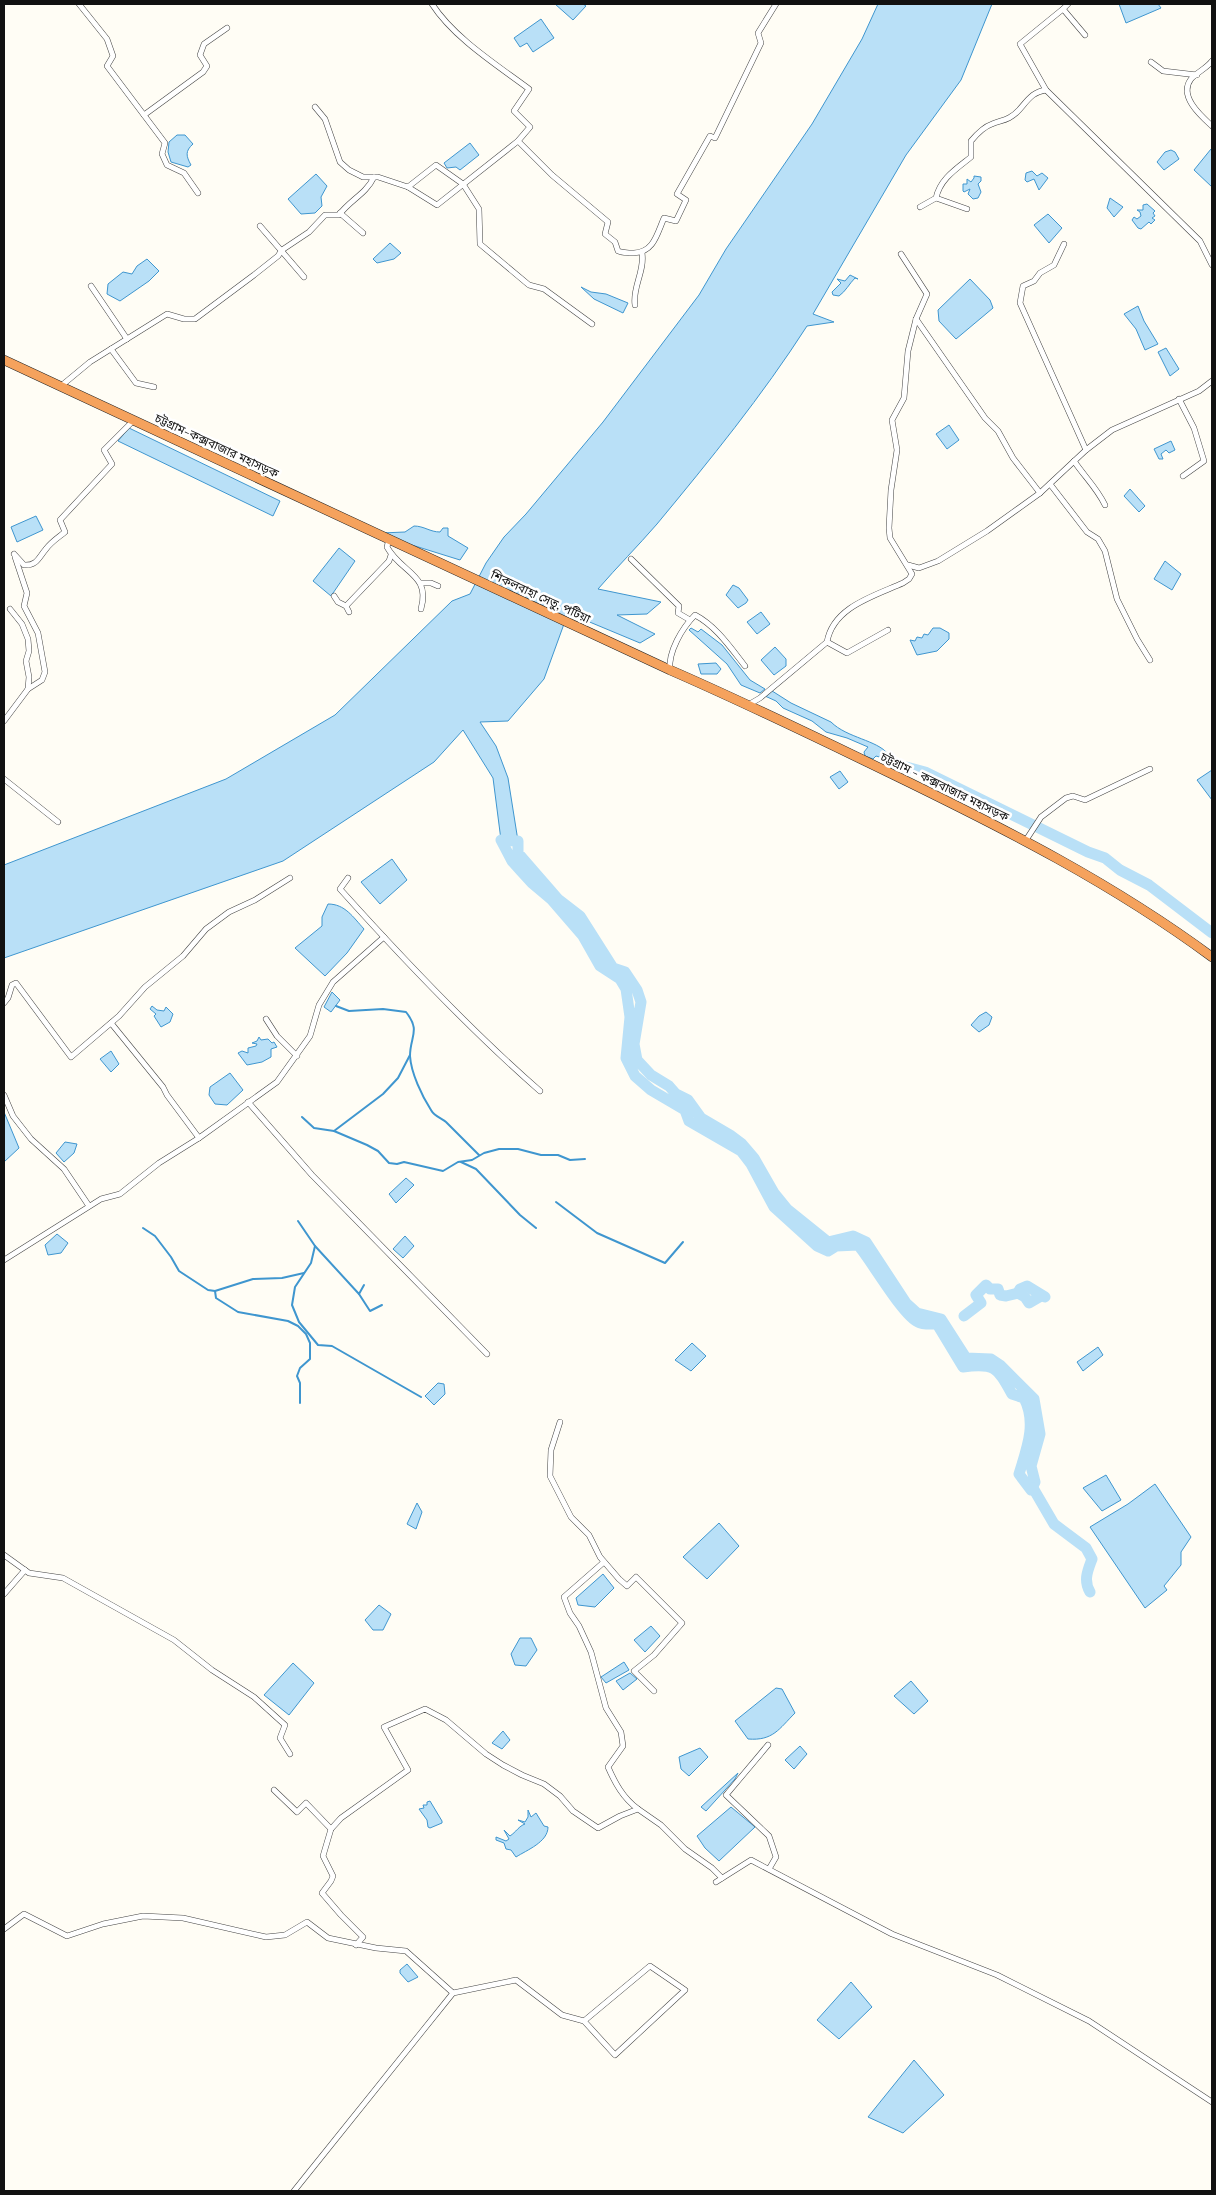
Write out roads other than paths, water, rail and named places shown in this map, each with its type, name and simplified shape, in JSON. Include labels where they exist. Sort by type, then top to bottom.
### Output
[{"type":"highway","name":"চট্টগ্রাম-কক্সবাজার মহাসড়ক","points":[[4,360],[419,553]]},
{"type":"highway","name":"শিকলবাহা সেতু, পটিয়া","points":[[419,553],[654,662]]},
{"type":"highway","name":"চট্টগ্রাম - কক্সবাজার মহাসড়ক","points":[[654,662],[748,705],[1026,840],[1118,892],[1212,957]]},
{"type":"street","points":[[79,4],[107,38],[113,56],[107,66],[165,143],[162,154],[167,165],[184,173],[198,193]]},
{"type":"street","points":[[315,107],[326,119],[340,162],[349,170],[363,178],[374,177],[408,187],[438,205],[518,141],[530,127],[514,111],[530,89],[483,55],[440,16],[432,4]]},
{"type":"street","points":[[518,141],[552,175],[608,222],[604,234],[615,242],[618,251],[623,253],[642,253],[652,246],[664,218],[676,221],[686,200],[677,194],[710,136],[715,138],[761,43],[758,33],[776,4]]},
{"type":"street","points":[[1068,4],[1020,44],[1046,90],[1200,241],[1212,265]]},
{"type":"street","points":[[1063,9],[1085,35]]},
{"type":"street","points":[[144,115],[203,72],[206,66],[200,55],[204,44],[227,28]]},
{"type":"street","points":[[1212,61],[1191,79],[1188,90],[1192,104],[1212,126]]},
{"type":"street","points":[[1151,62],[1163,72],[1197,75]]},
{"type":"street","points":[[920,208],[936,198],[938,189],[944,180],[971,157],[971,141],[978,133],[991,124],[1004,121],[1020,110],[1036,92],[1046,90]]},
{"type":"street","points":[[408,187],[436,165],[464,184],[480,211],[480,244],[530,285],[544,289],[592,324]]},
{"type":"street","points":[[325,215],[334,216],[340,213],[348,204],[364,193],[374,177]]},
{"type":"street","points":[[936,198],[968,209]]},
{"type":"street","points":[[323,208],[325,215]]},
{"type":"street","points":[[340,213],[363,233]]},
{"type":"street","points":[[60,386],[90,362],[167,314],[184,320],[195,318],[254,276],[278,256],[282,250],[309,232],[325,215]]},
{"type":"street","points":[[260,226],[304,277]]},
{"type":"street","points":[[1064,244],[1054,265],[1040,273],[1034,281],[1023,286],[1020,303],[1086,450]]},
{"type":"street","points":[[635,305],[634,299],[644,262],[642,253]]},
{"type":"street","points":[[748,705],[760,698],[827,642],[832,624],[840,616],[856,605],[909,579],[912,574],[890,538],[891,490],[897,450],[892,420],[904,398],[908,351],[916,319],[927,294],[900,254]]},
{"type":"street","points":[[91,286],[127,339]]},
{"type":"street","points":[[916,319],[986,418],[998,431],[1013,458],[1040,493]]},
{"type":"street","points":[[111,349],[136,383],[154,387]]},
{"type":"street","points":[[908,565],[919,568],[938,561],[987,531],[1040,493],[1086,450],[1112,430],[1199,391],[1212,381]]},
{"type":"street","points":[[1179,399],[1194,428],[1204,461],[1183,476]]},
{"type":"street","points":[[4,721],[28,689],[42,680],[46,672],[38,632],[24,606],[27,593],[14,554],[24,566],[30,566],[41,558],[44,550],[65,532],[60,520],[112,464],[104,450],[134,420]]},
{"type":"street","points":[[1074,461],[1086,479],[1098,490],[1105,504]]},
{"type":"street","points":[[1050,484],[1087,532],[1098,539],[1105,551],[1118,598],[1137,639],[1150,660]]},
{"type":"street","points":[[389,539],[387,547],[391,555],[421,583],[425,595],[421,609]]},
{"type":"street","points":[[346,606],[388,561],[391,555]]},
{"type":"street","points":[[631,559],[679,606],[678,613],[690,620]]},
{"type":"street","points":[[421,583],[431,583],[438,586]]},
{"type":"street","points":[[334,596],[338,602],[346,606],[349,612]]},
{"type":"street","points":[[10,609],[22,624],[28,639],[26,661],[29,677],[28,689]]},
{"type":"street","points":[[670,670],[669,659],[690,620],[695,615],[706,620],[726,640],[745,666]]},
{"type":"street","points":[[827,642],[847,653],[888,630]]},
{"type":"street","points":[[1026,840],[1041,816],[1066,798],[1073,796],[1085,800],[1150,769]]},
{"type":"street","points":[[4,779],[58,822]]},
{"type":"street","points":[[4,1003],[8,998],[12,985],[16,983],[71,1057],[111,1024],[145,987],[183,956],[206,929],[229,912],[255,900],[290,878]]},
{"type":"street","points":[[348,878],[340,889],[384,937],[501,1055],[540,1091]]},
{"type":"street","points":[[4,1260],[101,1199],[120,1194],[159,1163],[199,1138],[277,1082],[310,1036],[319,1005],[333,982],[384,937]]},
{"type":"street","points":[[266,1019],[284,1044],[297,1056]]},
{"type":"street","points":[[111,1024],[163,1087],[199,1138]]},
{"type":"street","points":[[4,1095],[12,1116],[31,1139],[64,1169],[89,1206]]},
{"type":"street","points":[[248,1102],[312,1175],[487,1354]]},
{"type":"street","points":[[560,1422],[551,1450],[550,1476],[571,1517],[589,1535],[604,1562],[618,1580],[627,1586],[636,1577],[682,1623],[654,1655],[634,1671],[654,1691]]},
{"type":"street","points":[[4,1555],[29,1573],[63,1578],[174,1640],[212,1670],[254,1697],[284,1724],[280,1738],[290,1754]]},
{"type":"street","points":[[604,1562],[564,1597],[570,1614],[579,1626],[591,1652],[606,1708],[621,1732],[622,1746],[608,1767],[615,1783],[630,1803],[660,1825],[685,1849],[712,1868],[722,1878]]},
{"type":"street","points":[[4,1594],[25,1570]]},
{"type":"street","points":[[356,1945],[363,1937],[341,1916],[322,1893],[332,1882],[333,1876],[323,1856],[331,1828],[341,1818],[408,1770],[384,1726],[425,1709],[446,1720],[486,1754],[503,1765],[522,1776],[544,1784],[560,1796],[573,1811],[598,1828],[638,1809]]},
{"type":"street","points":[[768,1745],[726,1795],[769,1836],[776,1857],[769,1869]]},
{"type":"street","points":[[274,1790],[298,1812],[306,1803],[331,1828]]},
{"type":"street","points":[[716,1882],[751,1860],[892,1934],[997,1975],[1089,2020],[1212,2102]]},
{"type":"street","points":[[4,1929],[24,1914],[66,1936],[103,1924],[143,1916],[183,1918],[266,1937],[285,1935],[307,1922],[328,1938],[356,1945],[406,1951],[453,1993]]},
{"type":"street","points":[[294,2191],[453,1993],[516,1980],[562,2015],[584,2021],[615,2055],[685,1990],[650,1966],[584,2021]]},
{"type":"water","points":[[555,4],[583,4],[586,6],[573,20]]},
{"type":"water","points":[[878,4],[992,4],[961,80],[906,155],[813,314],[834,322],[807,326],[754,403],[716,452],[657,524],[598,589],[661,602],[647,614],[617,615],[655,634],[640,643],[568,613],[544,679],[508,721],[480,722],[496,746],[508,778],[518,841],[501,840],[493,778],[463,730],[434,762],[283,861],[4,958],[4,865],[226,779],[335,715],[452,601],[470,594],[486,563],[504,537],[526,514],[603,422],[699,295],[726,249],[812,124],[862,39]]},
{"type":"water","points":[[1119,4],[1158,4],[1161,8],[1126,23]]},
{"type":"water","points":[[541,19],[554,38],[533,52],[527,43],[520,47],[514,38]]},
{"type":"water","points":[[177,135],[185,135],[193,144],[188,151],[187,156],[191,165],[188,167],[171,162],[168,152],[169,142]]},
{"type":"water","points":[[470,143],[479,155],[460,170],[456,167],[447,168],[444,163]]},
{"type":"water","points":[[1171,150],[1175,152],[1179,159],[1164,170],[1157,162],[1165,152]]},
{"type":"water","points":[[1212,150],[1212,187],[1194,170]]},
{"type":"water","points":[[1032,171],[1037,176],[1042,173],[1048,178],[1039,190],[1034,179],[1027,182],[1025,180],[1026,173]]},
{"type":"water","points":[[316,174],[327,186],[321,197],[322,206],[315,213],[301,214],[288,199]]},
{"type":"water","points":[[974,176],[981,177],[981,181],[978,184],[981,192],[978,198],[973,199],[968,194],[970,189],[963,191],[963,184],[967,184],[967,179],[971,182]]},
{"type":"water","points":[[1110,198],[1123,207],[1114,217],[1107,208]]},
{"type":"water","points":[[1147,204],[1155,211],[1153,213],[1155,216],[1152,218],[1155,220],[1151,224],[1149,222],[1141,229],[1132,220],[1134,217],[1137,219],[1141,216],[1137,210],[1143,210],[1143,205]]},
{"type":"water","points":[[1048,214],[1062,228],[1049,243],[1034,225]]},
{"type":"water","points":[[390,243],[401,253],[394,259],[377,263],[373,259]]},
{"type":"water","points":[[147,259],[159,271],[149,281],[120,301],[107,294],[108,284],[123,272],[132,274],[137,266]]},
{"type":"water","points":[[850,275],[858,279],[855,278],[839,296],[833,295],[832,292],[841,283],[837,279],[845,281]]},
{"type":"water","points":[[970,279],[990,300],[993,308],[956,339],[939,321],[938,310]]},
{"type":"water","points":[[581,287],[591,292],[606,294],[628,303],[623,313],[594,299]]},
{"type":"water","points":[[1138,306],[1144,321],[1158,344],[1145,350],[1136,329],[1124,314]]},
{"type":"water","points":[[1166,348],[1179,369],[1170,376],[1158,352]]},
{"type":"water","points":[[949,425],[959,440],[947,449],[936,434]]},
{"type":"water","points":[[129,428],[280,501],[273,516],[118,441]]},
{"type":"water","points":[[1171,441],[1175,450],[1169,453],[1166,450],[1161,454],[1163,459],[1159,459],[1154,449]]},
{"type":"water","points":[[1130,489],[1145,506],[1139,512],[1124,496]]},
{"type":"water","points":[[36,516],[43,530],[17,542],[11,527]]},
{"type":"water","points":[[414,526],[440,532],[443,528],[448,528],[448,536],[468,548],[460,560],[399,541],[381,533],[405,532]]},
{"type":"water","points":[[339,548],[355,561],[331,596],[313,581]]},
{"type":"water","points":[[1165,561],[1181,574],[1172,590],[1154,579]]},
{"type":"water","points":[[733,585],[739,588],[748,600],[738,608],[726,595]]},
{"type":"water","points":[[761,612],[770,624],[757,634],[747,622]]},
{"type":"water","points":[[691,628],[698,632],[701,629],[722,645],[750,680],[765,689],[760,693],[741,685],[727,664],[689,630]]},
{"type":"water","points":[[933,628],[940,628],[949,633],[949,639],[937,651],[917,655],[910,640],[915,641],[917,637],[922,638],[924,634],[928,635]]},
{"type":"water","points":[[775,647],[786,659],[786,666],[774,675],[761,660]]},
{"type":"water","points":[[716,663],[721,669],[717,674],[701,674],[698,664]]},
{"type":"water","points":[[769,689],[791,703],[831,722],[845,732],[877,745],[888,754],[883,758],[876,756],[873,759],[865,756],[864,752],[868,747],[826,732],[812,721],[783,708],[776,701],[765,696]]},
{"type":"water","points":[[1212,770],[1212,800],[1197,780]]},
{"type":"water","points":[[840,771],[848,782],[839,789],[830,777]]},
{"type":"water","points":[[392,859],[407,880],[380,904],[361,882]]},
{"type":"water","points":[[328,904],[344,909],[364,929],[347,953],[325,976],[295,948],[322,926],[322,917]]},
{"type":"water","points":[[332,992],[340,1000],[331,1012],[324,1007]]},
{"type":"water","points":[[152,1006],[157,1010],[164,1011],[166,1007],[173,1014],[170,1022],[161,1027],[154,1016],[156,1014],[150,1009]]},
{"type":"water","points":[[986,1012],[992,1017],[989,1025],[979,1032],[971,1025],[979,1016]]},
{"type":"water","points":[[259,1037],[261,1040],[268,1039],[272,1043],[274,1042],[277,1047],[271,1049],[271,1057],[262,1062],[247,1065],[238,1053],[242,1051],[248,1053],[248,1048],[256,1046],[257,1044],[252,1043],[257,1041]]},
{"type":"water","points":[[111,1051],[119,1064],[111,1072],[100,1059]]},
{"type":"water","points":[[230,1073],[243,1090],[227,1105],[215,1104],[209,1095],[210,1087]]},
{"type":"water","points":[[4,1112],[19,1148],[4,1162]]},
{"type":"water","points":[[65,1142],[77,1144],[74,1153],[64,1162],[56,1153]]},
{"type":"water","points":[[406,1178],[414,1185],[396,1203],[389,1194]]},
{"type":"water","points":[[57,1234],[68,1243],[61,1253],[48,1255],[45,1245]]},
{"type":"water","points":[[405,1236],[414,1246],[403,1258],[393,1249]]},
{"type":"water","points":[[692,1343],[706,1356],[691,1371],[675,1360]]},
{"type":"water","points":[[1098,1347],[1103,1355],[1083,1371],[1077,1362]]},
{"type":"water","points":[[438,1383],[444,1384],[445,1394],[434,1405],[425,1396]]},
{"type":"water","points":[[1106,1475],[1121,1500],[1102,1511],[1083,1488]]},
{"type":"water","points":[[1155,1484],[1191,1537],[1181,1552],[1181,1565],[1164,1586],[1167,1590],[1145,1608],[1090,1527],[1128,1504]]},
{"type":"water","points":[[417,1503],[422,1512],[416,1529],[407,1524]]},
{"type":"water","points":[[719,1523],[739,1546],[707,1579],[683,1557]]},
{"type":"water","points":[[603,1574],[614,1588],[595,1607],[578,1605],[576,1598]]},
{"type":"water","points":[[379,1605],[391,1614],[383,1630],[373,1630],[365,1620]]},
{"type":"water","points":[[651,1626],[660,1636],[645,1652],[634,1640]]},
{"type":"water","points":[[520,1638],[531,1638],[537,1650],[526,1666],[515,1665],[511,1654]]},
{"type":"water","points":[[624,1662],[629,1670],[606,1683],[601,1677]]},
{"type":"water","points":[[293,1663],[314,1683],[289,1715],[264,1695]]},
{"type":"water","points":[[630,1673],[637,1679],[623,1690],[616,1681]]},
{"type":"water","points":[[911,1681],[928,1701],[914,1714],[894,1696]]},
{"type":"water","points":[[776,1688],[782,1689],[795,1713],[780,1729],[770,1736],[748,1739],[735,1721]]},
{"type":"water","points":[[503,1731],[510,1740],[502,1749],[492,1743]]},
{"type":"water","points":[[800,1746],[807,1754],[794,1769],[785,1760]]},
{"type":"water","points":[[700,1748],[708,1757],[689,1776],[681,1769],[679,1757]]},
{"type":"water","points":[[738,1773],[735,1779],[706,1811],[701,1807]]},
{"type":"water","points":[[430,1801],[442,1823],[430,1828],[419,1809],[424,1808],[423,1805],[427,1805],[427,1802]]},
{"type":"water","points":[[731,1807],[755,1827],[719,1861],[705,1848],[697,1836]]},
{"type":"water","points":[[528,1810],[531,1817],[536,1813],[544,1826],[548,1827],[547,1832],[541,1841],[516,1857],[511,1850],[506,1849],[504,1843],[496,1840],[496,1837],[506,1841],[509,1839],[504,1830],[510,1836],[525,1824],[518,1820],[525,1822],[528,1817]]},
{"type":"water","points":[[407,1964],[418,1977],[408,1982],[400,1973],[400,1970]]},
{"type":"water","points":[[851,1982],[872,2007],[839,2039],[817,2020]]},
{"type":"water","points":[[914,2060],[944,2095],[903,2133],[868,2117]]},
{"type":"waterway","points":[[891,763],[925,772],[1088,852],[1105,858],[1120,870],[1149,885],[1212,933]]},
{"type":"waterway","points":[[501,840],[518,841],[518,853],[558,899],[580,916],[613,968],[625,972],[637,990],[641,1002],[634,1044],[637,1060],[651,1075],[669,1086],[676,1094],[688,1100],[701,1118],[742,1144],[754,1158],[774,1193],[787,1209],[828,1242],[853,1236],[866,1242],[906,1303],[917,1313],[941,1319],[966,1358],[991,1359],[1000,1365],[1034,1399],[1040,1434],[1031,1466],[1035,1482],[1031,1490],[1019,1474],[1028,1445],[1030,1426],[1028,1407],[1024,1398],[1012,1394],[1003,1378],[994,1369],[982,1366],[963,1367],[937,1324],[922,1324],[912,1318],[904,1310],[858,1245],[836,1246],[828,1251],[817,1246],[774,1207],[751,1164],[741,1151],[689,1121],[685,1110],[651,1090],[635,1076],[626,1058],[630,1017],[626,989],[620,979],[600,966],[583,936],[551,899],[532,883],[512,861],[501,840]]},
{"type":"waterway","points":[[336,1006],[349,1011],[383,1009],[406,1012],[414,1029],[410,1049],[411,1063],[424,1098],[434,1114],[446,1122],[479,1155]]},
{"type":"waterway","points":[[334,1131],[383,1094],[398,1078],[410,1055]]},
{"type":"waterway","points":[[302,1117],[314,1128],[334,1131],[367,1145],[378,1151],[389,1163],[397,1164],[404,1162],[443,1171],[458,1162],[472,1160],[484,1153],[499,1149],[518,1149],[541,1155],[558,1155],[570,1160],[585,1159]]},
{"type":"waterway","points":[[461,1162],[476,1169],[520,1215],[536,1228]]},
{"type":"waterway","points":[[556,1202],[597,1233],[665,1263],[683,1242]]},
{"type":"waterway","points":[[298,1221],[315,1246],[311,1263],[295,1287],[292,1305],[299,1322],[318,1345],[332,1346],[421,1397]]},
{"type":"waterway","points":[[143,1228],[155,1236],[179,1271],[208,1290],[215,1291],[253,1279],[282,1278],[304,1273]]},
{"type":"waterway","points":[[315,1246],[359,1294],[364,1285]]},
{"type":"waterway","points":[[964,1316],[981,1303],[976,1295],[986,1285],[990,1289],[998,1289],[1000,1295],[1006,1296],[1018,1293],[1025,1297],[1029,1303],[1041,1296]]},
{"type":"waterway","points":[[1018,1293],[1020,1289],[1027,1286],[1045,1297]]},
{"type":"waterway","points":[[215,1291],[216,1298],[238,1312],[288,1321],[298,1326],[306,1334],[310,1343],[310,1359],[300,1368],[297,1376],[300,1383],[300,1403]]},
{"type":"waterway","points":[[359,1294],[370,1311],[382,1305]]},
{"type":"waterway","points":[[1033,1488],[1054,1524],[1086,1548],[1092,1559],[1087,1579],[1090,1592]]}]
